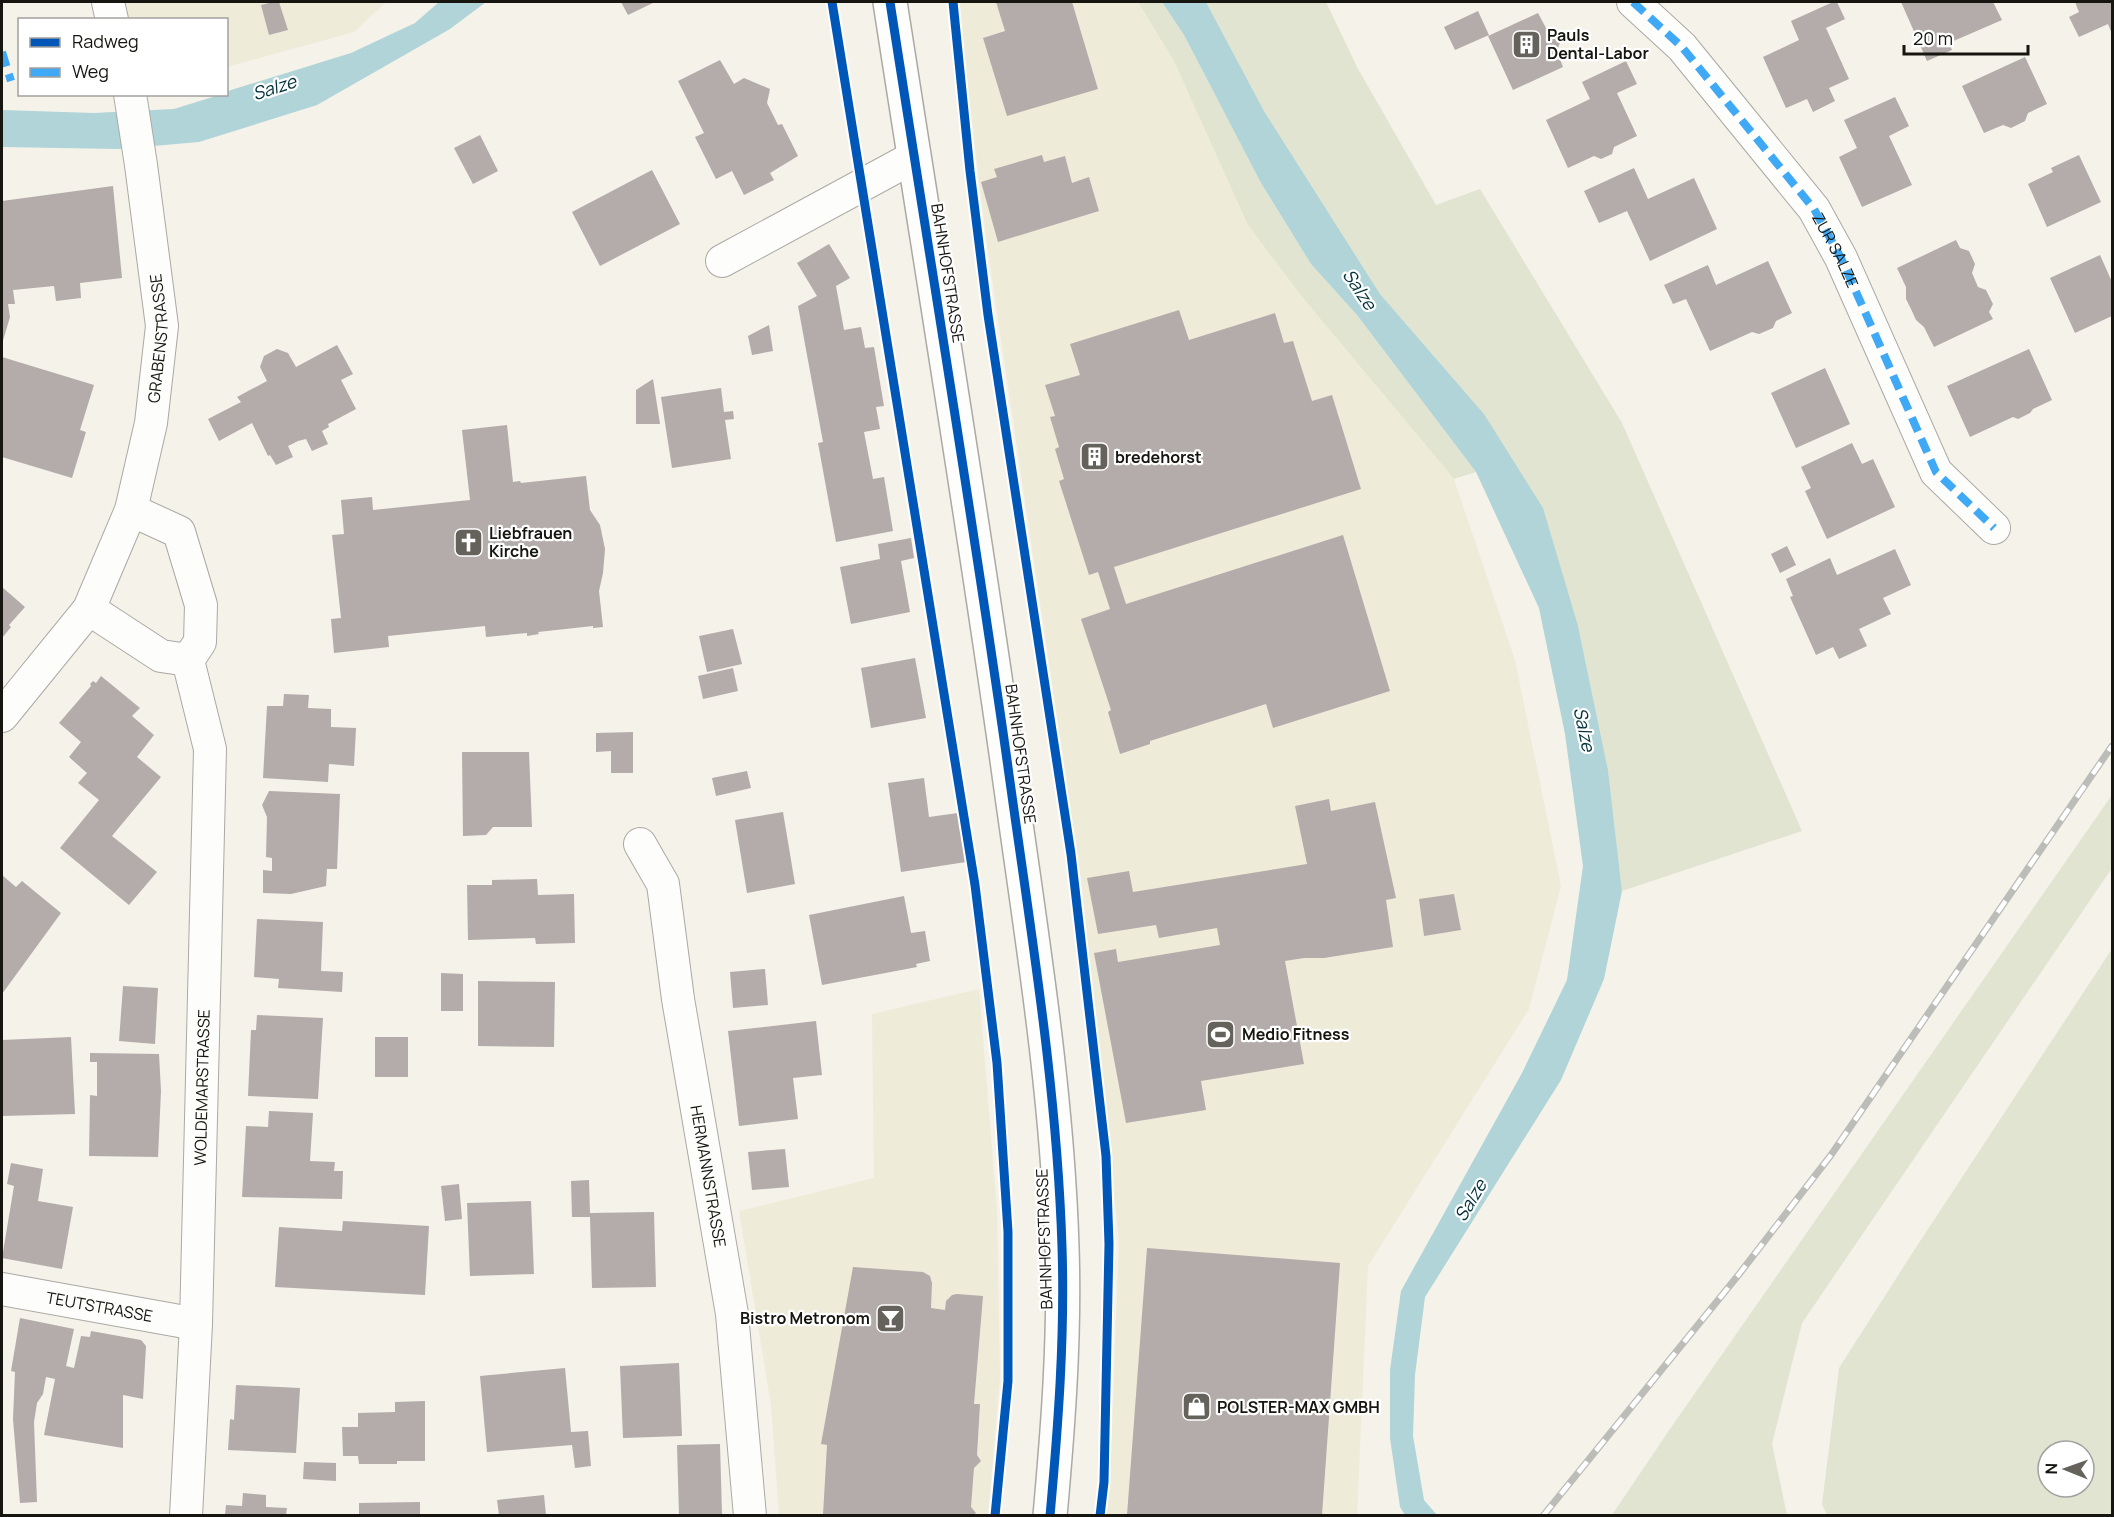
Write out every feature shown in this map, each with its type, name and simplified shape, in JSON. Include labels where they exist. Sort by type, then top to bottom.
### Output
[{"type":"main road","name":"BAHNHOFSTRASSE","points":[[890,2],[980,566],[1039,990],[1053,1115],[1062,1249],[1059,1409],[1050,1515]]},
{"type":"street","points":[[108,2],[112,18]]},
{"type":"street","name":"ZUR SALZE","points":[[1633,2],[1682,47],[1814,209],[1841,258],[1936,472],[1994,528]]},
{"type":"street","name":"GRABENSTRASSE","points":[[89,609],[131,510],[151,423],[162,326],[131,98]]},
{"type":"street","points":[[722,261],[914,157]]},
{"type":"street","points":[[2,716],[89,609],[161,656],[188,660],[201,642],[201,605],[180,532],[131,510]]},
{"type":"street","name":"WOLDEMARSTRASSE","points":[[186,1515],[196,1324],[210,750],[188,660]]},
{"type":"street","name":"HERMANNSTRASSE","points":[[640,844],[663,884],[678,999],[732,1314],[750,1515]]},
{"type":"street","name":"TEUTSTRASSE","points":[[2,1289],[196,1324]]},
{"type":"shaded area","points":[[92,2],[386,2],[354,32],[228,67],[228,18],[96,18]]},
{"type":"shaded area","points":[[960,2],[1138,2],[1174,61],[1303,298],[1454,479],[1515,660],[1561,886],[1529,1009],[1368,1266],[1357,1515],[1106,1515],[1110,1482],[1119,1241],[1081,879],[987,245],[964,57]]},
{"type":"shaded area","points":[[979,989],[997,1209],[1000,1378],[988,1515],[779,1515],[771,1405],[739,1211],[874,1178],[872,1014]]},
{"type":"green space","points":[[1138,2],[1162,2],[1184,35],[1261,183],[1311,264],[1357,315],[1476,472],[1454,479],[1303,298],[1248,225],[1174,61]]},
{"type":"green space","points":[[1206,2],[1326,2],[1357,67],[1436,205],[1480,189],[1622,423],[1802,831],[1622,891],[1608,770],[1578,626],[1484,414],[1380,294],[1264,111]]},
{"type":"green space","points":[[2112,795],[2112,868],[1802,1323],[1772,1444],[1787,1515],[1612,1515],[1670,1429]]},
{"type":"green space","points":[[2112,949],[2112,1515],[1827,1515],[1822,1504],[1839,1368]]},
{"type":"water","name":"Salze","points":[[439,2],[486,2],[450,29],[317,105],[199,142],[119,149],[2,147],[2,110],[94,113],[174,109],[216,96],[228,96],[228,92],[231,90],[351,53],[415,23]]},
{"type":"water","name":"Salze","points":[[1162,2],[1206,2],[1264,111],[1380,294],[1484,414],[1543,508],[1578,626],[1608,770],[1622,891],[1604,979],[1561,1080],[1425,1297],[1415,1375],[1413,1436],[1424,1500],[1437,1515],[1405,1515],[1400,1507],[1390,1438],[1390,1370],[1401,1291],[1522,1073],[1567,980],[1583,866],[1565,734],[1539,608],[1476,472],[1357,315],[1311,264],[1261,183],[1184,35]]},
{"type":"building","points":[[279,2],[288,30],[269,35],[261,5]]},
{"type":"building","points":[[621,2],[655,2],[628,15]]},
{"type":"building","points":[[996,2],[1072,2],[1098,89],[1007,116],[983,38],[1005,31]]},
{"type":"building","points":[[1837,2],[1845,19],[1826,28],[1849,79],[1829,88],[1835,101],[1813,112],[1807,99],[1786,108],[1763,57],[1799,40],[1791,21]]},
{"type":"building","points":[[1901,2],[1993,2],[2002,20],[1949,43],[1952,50],[1927,61]]},
{"type":"building","points":[[2075,2],[2112,2],[2112,34],[2108,24],[2079,37],[2069,17],[2079,12]]},
{"type":"building","points":[[1478,11],[1489,35],[1455,50],[1444,27]]},
{"type":"building","name":"Pauls Dental-Labor","points":[[1538,13],[1546,28],[1563,34],[1557,51],[1563,67],[1513,90],[1488,36]]},
{"type":"building","points":[[2025,57],[2047,104],[2028,113],[2025,121],[2011,128],[2003,125],[1984,133],[1962,86]]},
{"type":"building","points":[[720,60],[734,84],[744,78],[770,89],[767,103],[778,125],[782,124],[798,156],[770,173],[774,180],[744,195],[732,171],[716,179],[695,137],[704,133],[678,81]]},
{"type":"building","points":[[1626,61],[1637,84],[1617,93],[1637,136],[1614,147],[1612,154],[1601,159],[1594,156],[1568,168],[1546,120],[1590,99],[1582,82]]},
{"type":"building","points":[[1895,97],[1909,126],[1889,136],[1912,185],[1862,207],[1839,157],[1857,148],[1844,120]]},
{"type":"building","points":[[480,135],[498,171],[473,184],[454,148]]},
{"type":"building","points":[[1042,155],[1044,162],[1065,156],[1072,183],[1089,177],[1099,211],[998,242],[981,182],[997,177],[994,169]]},
{"type":"building","points":[[2079,155],[2101,202],[2047,227],[2028,184],[2053,172],[2051,168]]},
{"type":"building","points":[[1634,168],[1648,199],[1694,178],[1717,229],[1650,261],[1627,211],[1599,223],[1584,191]]},
{"type":"building","points":[[652,170],[680,224],[600,266],[572,212]]},
{"type":"building","points":[[113,186],[122,278],[80,283],[81,298],[56,301],[54,286],[13,290],[15,304],[8,304],[10,317],[2,344],[2,201]]},
{"type":"building","points":[[1956,240],[1960,248],[1969,251],[1975,264],[1972,273],[1978,287],[1986,290],[1993,304],[1989,312],[1993,319],[1934,347],[1924,327],[1916,320],[1906,299],[1906,287],[1897,268]]},
{"type":"building","points":[[829,244],[850,278],[836,286],[844,330],[861,327],[865,348],[874,347],[884,406],[876,407],[880,429],[864,432],[873,479],[884,477],[893,531],[836,542],[818,443],[823,442],[798,306],[817,296],[797,263]]},
{"type":"building","points":[[2100,255],[2112,282],[2112,316],[2075,333],[2050,278]]},
{"type":"building","points":[[1768,261],[1792,313],[1776,321],[1773,328],[1759,334],[1752,332],[1710,351],[1686,299],[1673,304],[1664,285],[1708,265],[1716,285]]},
{"type":"building","points":[[1179,310],[1189,340],[1275,313],[1284,343],[1293,341],[1312,401],[1332,395],[1361,489],[1114,567],[1126,604],[1343,535],[1390,691],[1273,728],[1266,704],[1150,741],[1150,744],[1120,754],[1108,712],[1111,710],[1081,619],[1110,609],[1098,572],[1089,575],[1059,481],[1064,479],[1055,449],[1059,447],[1050,417],[1055,416],[1045,385],[1080,375],[1070,344]]},
{"type":"building","points":[[769,325],[773,351],[752,355],[748,336]]},
{"type":"building","points":[[337,345],[353,374],[341,380],[356,409],[328,424],[329,427],[322,431],[328,444],[312,451],[306,439],[298,441],[288,446],[293,457],[276,465],[270,455],[268,456],[252,423],[219,441],[208,419],[241,402],[237,397],[267,381],[260,367],[264,356],[277,349],[288,353],[296,367]]},
{"type":"building","points":[[2029,349],[2052,400],[2018,419],[2013,417],[1970,437],[1947,386]]},
{"type":"building","points":[[2,357],[94,385],[80,430],[86,432],[72,478],[2,457]]},
{"type":"building","points":[[1825,368],[1850,424],[1796,448],[1771,393]]},
{"type":"building","points":[[653,379],[660,424],[636,424],[636,390]]},
{"type":"building","points":[[721,388],[724,412],[733,411],[734,419],[725,420],[731,459],[672,468],[661,397]]},
{"type":"building","name":"Liebfrauen Kirche","points":[[507,425],[513,482],[586,476],[590,510],[600,525],[605,549],[599,591],[603,627],[538,632],[539,634],[527,636],[527,633],[486,637],[485,626],[388,636],[389,647],[334,653],[331,619],[341,618],[332,535],[344,534],[341,500],[372,497],[373,510],[470,500],[462,430]]},
{"type":"building","points":[[1852,443],[1862,464],[1873,459],[1895,507],[1827,539],[1805,491],[1811,488],[1801,467]]},
{"type":"building","points":[[911,538],[914,558],[901,561],[910,612],[851,624],[840,567],[880,559],[878,544]]},
{"type":"building","points":[[1787,546],[1796,565],[1780,573],[1771,554]]},
{"type":"building","points":[[1895,549],[1911,585],[1883,598],[1891,614],[1859,629],[1867,646],[1839,659],[1833,647],[1816,655],[1790,597],[1793,596],[1786,579],[1830,558],[1837,575]]},
{"type":"building","points":[[2,587],[25,607],[9,625],[11,627],[2,638]]},
{"type":"building","points":[[733,629],[742,664],[707,672],[699,636]]},
{"type":"building","points":[[915,658],[926,718],[871,728],[861,668]]},
{"type":"building","points":[[733,668],[738,691],[703,699],[698,676]]},
{"type":"building","points":[[101,676],[140,708],[132,716],[154,735],[137,757],[161,777],[112,836],[157,872],[129,905],[60,848],[99,800],[78,783],[87,773],[69,757],[81,742],[59,723],[91,686],[90,684],[93,681],[96,683]]},
{"type":"building","points":[[284,694],[309,695],[308,708],[331,709],[331,727],[356,728],[354,766],[329,764],[328,782],[263,778],[267,706],[283,706]]},
{"type":"building","points":[[633,732],[633,773],[611,773],[611,751],[596,752],[596,733]]},
{"type":"building","points":[[462,752],[529,752],[532,827],[493,827],[486,835],[463,836]]},
{"type":"building","points":[[747,771],[751,788],[716,796],[712,778]]},
{"type":"building","points":[[924,778],[929,817],[958,813],[966,862],[901,872],[888,783]]},
{"type":"building","points":[[269,791],[340,794],[337,869],[327,869],[326,886],[291,894],[263,893],[263,870],[272,871],[272,858],[266,857],[267,817],[262,805]]},
{"type":"building","points":[[1329,799],[1331,811],[1375,802],[1396,898],[1386,900],[1393,947],[1324,958],[1285,961],[1304,1064],[1201,1081],[1206,1110],[1126,1123],[1094,953],[1116,949],[1118,962],[1220,945],[1217,928],[1159,938],[1156,925],[1098,934],[1087,878],[1129,871],[1133,892],[1307,864],[1295,806]]},
{"type":"building","points":[[783,812],[795,884],[747,893],[735,820]]},
{"type":"building","points":[[2,875],[16,887],[22,881],[61,913],[2,994]]},
{"type":"building","points":[[537,879],[538,895],[574,894],[575,943],[536,944],[535,938],[468,940],[467,885],[492,885],[492,880]]},
{"type":"building","points":[[1454,894],[1461,930],[1424,936],[1419,899]]},
{"type":"building","points":[[904,896],[911,933],[925,931],[930,961],[916,964],[917,967],[822,985],[809,915]]},
{"type":"building","points":[[257,919],[323,922],[321,971],[343,972],[342,992],[278,988],[279,979],[254,977]]},
{"type":"building","points":[[765,969],[768,1005],[733,1008],[730,972]]},
{"type":"building","points":[[441,973],[463,974],[463,1011],[441,1011]]},
{"type":"building","points":[[478,981],[555,982],[554,1047],[478,1046]]},
{"type":"building","points":[[123,986],[158,988],[155,1044],[119,1041]]},
{"type":"building","points":[[257,1015],[323,1018],[318,1099],[248,1096],[251,1030],[256,1030]]},
{"type":"building","points":[[816,1021],[822,1075],[793,1078],[798,1119],[739,1126],[728,1031]]},
{"type":"building","points":[[71,1037],[75,1114],[2,1116],[2,1040]]},
{"type":"building","points":[[375,1037],[408,1037],[408,1077],[375,1077]]},
{"type":"building","points":[[90,1053],[159,1054],[161,1091],[158,1157],[89,1156],[90,1095],[97,1096],[97,1062],[90,1062]]},
{"type":"building","points":[[269,1111],[313,1113],[310,1161],[335,1162],[334,1171],[343,1171],[342,1199],[242,1197],[246,1126],[268,1127]]},
{"type":"building","points":[[785,1149],[789,1187],[752,1190],[748,1152]]},
{"type":"building","points":[[11,1163],[43,1169],[38,1201],[73,1207],[62,1269],[2,1258],[14,1186],[7,1184]]},
{"type":"building","points":[[589,1180],[590,1213],[654,1212],[656,1287],[592,1288],[590,1217],[572,1217],[571,1181]]},
{"type":"building","points":[[459,1184],[462,1219],[445,1221],[441,1186]]},
{"type":"building","points":[[531,1201],[534,1274],[470,1276],[467,1203]]},
{"type":"building","points":[[343,1221],[429,1226],[425,1295],[275,1287],[279,1227],[342,1231]]},
{"type":"building","points":[[1147,1248],[1340,1263],[1322,1515],[1127,1515]]},
{"type":"building","points":[[853,1267],[923,1272],[930,1276],[932,1283],[931,1308],[945,1310],[946,1301],[952,1295],[983,1296],[974,1404],[980,1404],[977,1455],[981,1461],[974,1468],[971,1507],[976,1513],[973,1515],[823,1515],[827,1445],[821,1444]]},
{"type":"building","points":[[20,1318],[74,1329],[66,1366],[74,1368],[81,1336],[90,1337],[91,1331],[141,1340],[146,1346],[143,1399],[123,1395],[123,1448],[44,1435],[55,1379],[46,1377],[43,1394],[37,1403],[34,1422],[37,1502],[20,1503],[13,1419],[15,1372],[11,1371]]},
{"type":"building","points":[[679,1363],[682,1436],[623,1438],[620,1366]]},
{"type":"building","points":[[565,1368],[571,1432],[588,1431],[591,1466],[575,1468],[572,1445],[487,1452],[480,1376]]},
{"type":"building","points":[[236,1385],[300,1388],[296,1453],[228,1450],[230,1419],[234,1420]]},
{"type":"building","points":[[425,1401],[425,1461],[359,1464],[358,1456],[343,1456],[342,1427],[358,1427],[358,1413],[395,1412],[395,1402]]},
{"type":"building","points":[[720,1444],[722,1515],[679,1515],[677,1445]]},
{"type":"building","points":[[304,1462],[336,1463],[336,1481],[303,1479]]},
{"type":"building","points":[[243,1493],[266,1495],[266,1507],[287,1508],[286,1515],[225,1515],[226,1505],[242,1506]]},
{"type":"building","points":[[544,1495],[546,1515],[499,1515],[497,1500]]},
{"type":"building","points":[[420,1502],[420,1515],[359,1515],[359,1503]]},
{"type":"railway","points":[[1543,1516],[1740,1273],[1831,1155],[2112,746]]},
{"type":"marked path","points":[[1633,2],[1682,47],[1814,209],[1841,258],[1936,472],[1994,528]]},
{"type":"marked path","points":[[2,52],[11,81]]},
{"type":"cycle path","points":[[832,2],[975,885],[997,1063],[1008,1232],[1008,1381],[995,1516]]},
{"type":"cycle path","points":[[890,2],[993,665],[1033,942],[1048,1064],[1059,1186],[1063,1281],[1060,1382],[1050,1516]]},
{"type":"cycle path","points":[[953,2],[970,171],[988,315],[1071,854],[1106,1156],[1109,1244],[1104,1482],[1100,1516]]},
{"type":"place","name":"Pauls Dental-Labor","points":[[1526,44]]},
{"type":"place","name":"bredehorst","points":[[1094,457]]},
{"type":"place","name":"Liebfrauen Kirche","points":[[468,542]]},
{"type":"place","name":"Medio Fitness","points":[[1221,1034]]},
{"type":"place","name":"Bistro Metronom","points":[[891,1318]]},
{"type":"place","name":"POLSTER-MAX GMBH","points":[[1196,1407]]}]
